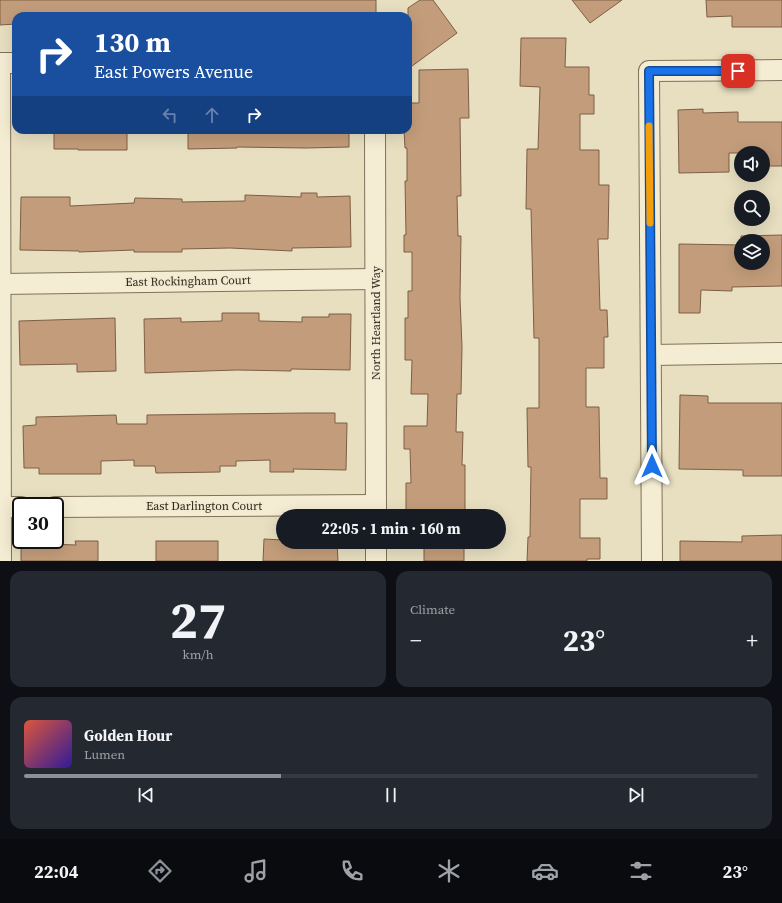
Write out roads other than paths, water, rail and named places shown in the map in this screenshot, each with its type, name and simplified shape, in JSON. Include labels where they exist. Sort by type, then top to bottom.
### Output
[{"type":"street","points":[[1,561],[0,63],[12,63]]},
{"type":"street","points":[[652,561],[649,71],[782,70]]},
{"type":"street","name":"North Heartland Way","points":[[374,134],[376,509]]},
{"type":"street","name":"East Rockingham Court","points":[[1,284],[375,279]]},
{"type":"street","points":[[651,355],[782,353]]},
{"type":"street","points":[[1,507],[12,507]]},
{"type":"street","name":"East Darlington Court","points":[[64,507],[276,509]]},
{"type":"street","points":[[376,549],[376,561]]}]
